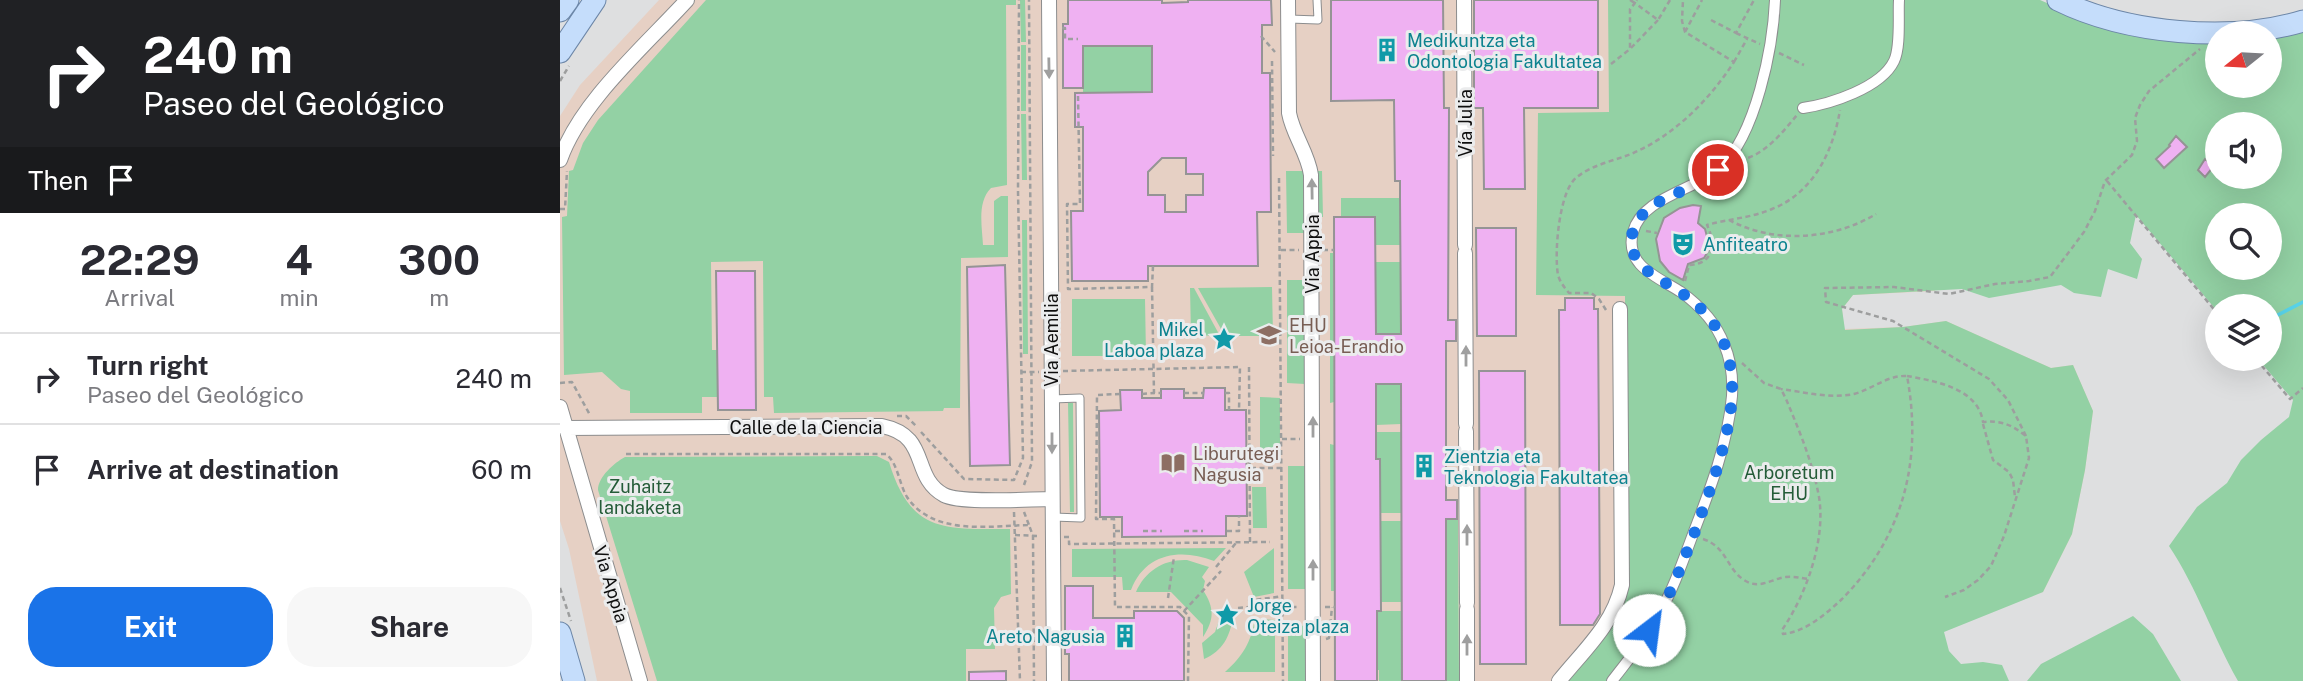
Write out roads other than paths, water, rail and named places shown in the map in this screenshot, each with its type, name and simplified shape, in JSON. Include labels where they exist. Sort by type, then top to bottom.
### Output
[{"type":"main road","points":[[560,11],[568,0]]},
{"type":"main road","points":[[560,51],[595,0]]},
{"type":"main road","points":[[2058,0],[2115,21],[2205,32]]},
{"type":"main road","points":[[2086,0],[2163,20],[2218,24],[2281,16],[2303,10]]},
{"type":"main road","points":[[2282,25],[2303,21]]},
{"type":"main road","points":[[560,633],[574,681]]},
{"type":"street","points":[[563,165],[565,146],[583,115],[687,0]]},
{"type":"street","name":"Via Aemilia","points":[[1049,0],[1054,681]]},
{"type":"street","name":"Via Appia","points":[[1288,0],[1289,113],[1291,126],[1308,159],[1311,175],[1313,681]]},
{"type":"street","name":"Vía Julia","points":[[1464,0],[1467,681]]},
{"type":"street","points":[[1612,681],[1657,618],[1693,536],[1707,497],[1729,414],[1732,377],[1725,345],[1702,310],[1682,293],[1644,269],[1636,260],[1632,242],[1634,228],[1639,218],[1653,206],[1676,192],[1698,184],[1726,162],[1738,147],[1749,125],[1772,42],[1775,0]]},
{"type":"street","points":[[1803,108],[1841,99],[1880,76],[1895,59],[1899,0]]},
{"type":"street","points":[[1559,681],[1607,624],[1622,585],[1620,309]]},
{"type":"street","name":"Via Appia","points":[[560,407],[640,681]]},
{"type":"street","name":"Calle de la Ciencia","points":[[565,428],[882,426],[900,431],[909,438],[931,484],[945,495],[1018,502],[1052,499]]},
{"type":"lane","points":[[1289,19],[1318,20],[1317,0]]},
{"type":"lane","points":[[1052,399],[1080,398],[1081,518],[1053,517]]},
{"type":"waterway","points":[[2282,313],[2303,302]]},
{"type":"place","name":"Medikuntza eta Odontologia Fakultatea","points":[[1387,50]]},
{"type":"place","name":"Anfiteatro","points":[[1683,244]]},
{"type":"place","name":"EHU Leioa-Erandio","points":[[1269,335]]},
{"type":"place","name":"Mikel Laboa plaza","points":[[1224,339]]},
{"type":"place","name":"Liburutegi Nagusia","points":[[1173,463]]},
{"type":"place","name":"Zientzia eta Teknologia Fakultatea","points":[[1424,466]]},
{"type":"place","name":"Jorge Oteiza plaza","points":[[1227,615]]},
{"type":"place","name":"Areto Nagusia","points":[[1125,636]]},
{"type":"park label","name":"Arboretum EHU","points":[[1789,482]]},
{"type":"park label","name":"Zuhaitz landaketa","points":[[640,496]]}]
